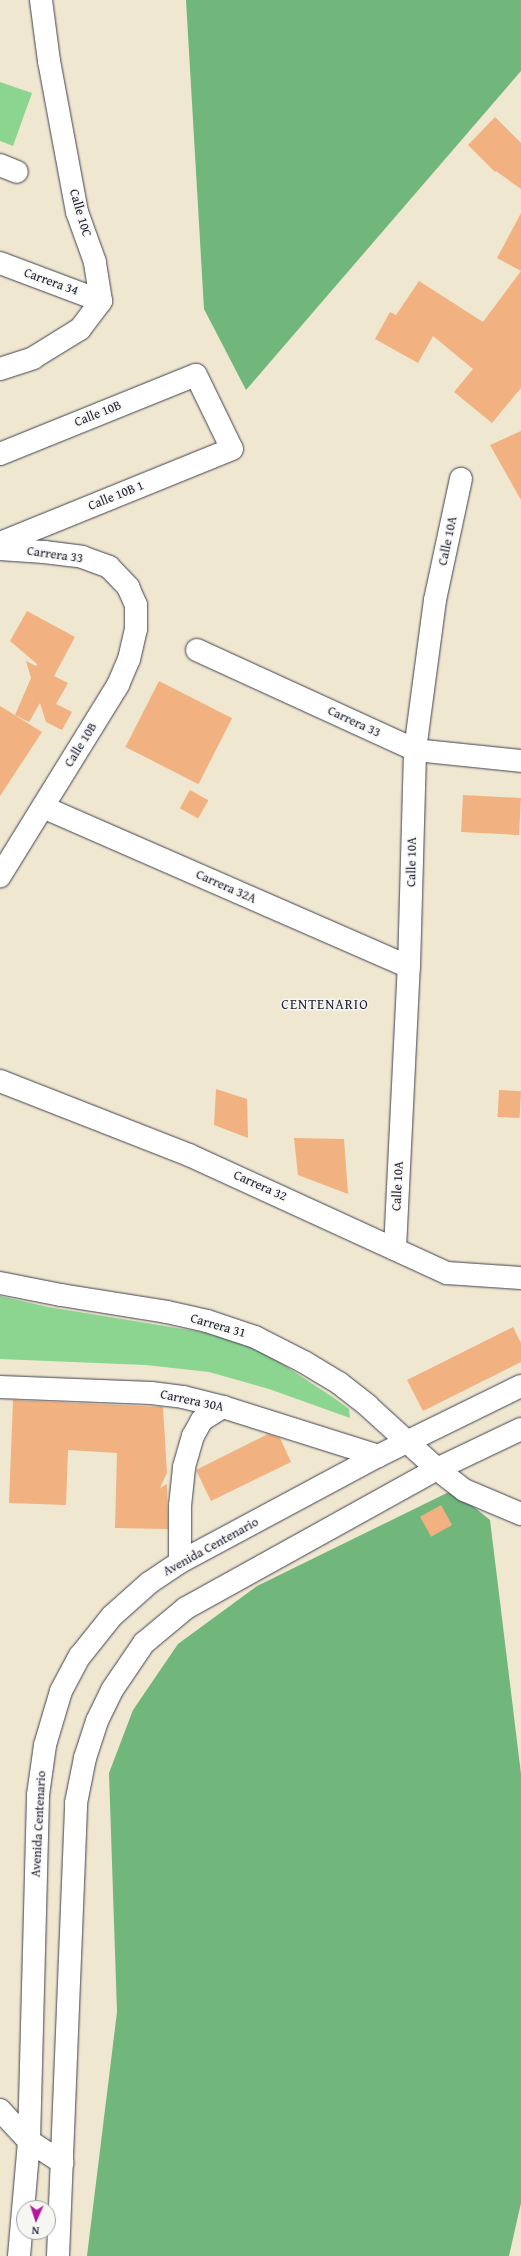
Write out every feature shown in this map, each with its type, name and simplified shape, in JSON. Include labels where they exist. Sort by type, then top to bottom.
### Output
[{"type":"street","name":"Calle 10C","points":[[41,0],[49,61],[77,212],[95,262],[101,301]]},
{"type":"street","name":"Carrera 34","points":[[0,263],[101,301]]},
{"type":"street","points":[[1,368],[33,358],[80,329],[101,301]]},
{"type":"street","name":"Calle 10B 1","points":[[0,543],[232,449],[196,375]]},
{"type":"street","name":"Calle 10B","points":[[0,454],[196,375]]},
{"type":"street","name":"Calle 10A","points":[[395,1249],[409,967],[415,750],[435,600],[461,479]]},
{"type":"street","name":"Carrera 33","points":[[0,549],[44,552],[82,557],[109,567],[128,586],[136,605]]},
{"type":"street","name":"Calle 10B","points":[[0,876],[118,685],[129,659],[136,629],[136,605]]},
{"type":"street","name":"Carrera 33","points":[[197,650],[415,750],[521,761]]},
{"type":"street","name":"Carrera 32A","points":[[43,808],[409,967]]},
{"type":"street","name":"Carrera 32","points":[[0,1082],[189,1155],[447,1273],[521,1278]]},
{"type":"street","name":"Carrera 31","points":[[0,1283],[61,1295],[167,1312],[207,1321],[255,1337],[304,1362],[339,1383],[368,1406],[406,1442]]},
{"type":"street","name":"Avenida Centenario","points":[[19,2256],[28,2142],[38,1795],[45,1745],[61,1691],[80,1656],[112,1616],[149,1584],[180,1562],[378,1456],[521,1386]]},
{"type":"street","name":"Carrera 30A","points":[[0,1387],[151,1393],[183,1398],[223,1407],[378,1456]]},
{"type":"street","points":[[180,1562],[180,1506],[184,1467],[193,1436],[202,1420],[223,1407]]},
{"type":"street","points":[[58,2256],[63,2162],[68,1962],[76,1803],[85,1758],[97,1721],[112,1690],[144,1643],[186,1608],[437,1469],[521,1429]]},
{"type":"street","points":[[406,1442],[464,1490],[521,1514]]},
{"type":"street","points":[[0,2110],[28,2142],[63,2162]]},
{"type":"green space","points":[[186,0],[521,0],[521,71],[246,390],[204,309]]},
{"type":"green space","points":[[0,82],[32,93],[13,146],[0,141]]},
{"type":"green space","points":[[0,1296],[48,1307],[208,1333],[261,1350],[349,1409],[350,1418],[269,1389],[209,1372],[146,1365],[0,1359]]},
{"type":"green space","points":[[453,1490],[490,1520],[521,1774],[521,2203],[509,2256],[87,2256],[117,2012],[109,1773],[133,1710],[178,1644],[257,1586]]},
{"type":"building","points":[[495,117],[521,143],[521,189],[496,171],[495,172],[468,145]]},
{"type":"building","points":[[521,213],[521,271],[497,258]]},
{"type":"building","points":[[521,271],[521,388],[492,423],[454,392],[473,369],[433,336],[418,363],[375,339],[390,312],[396,315],[419,281],[483,322]]},
{"type":"building","points":[[521,431],[521,500],[490,445]]},
{"type":"building","points":[[27,611],[75,637],[54,676],[68,683],[56,704],[72,712],[62,730],[46,722],[40,703],[29,722],[15,715],[31,678],[26,661],[36,666],[37,664],[10,641]]},
{"type":"building","points":[[159,681],[232,718],[198,784],[125,747]]},
{"type":"building","points":[[0,706],[42,732],[0,796]]},
{"type":"building","points":[[190,790],[208,800],[198,819],[180,808]]},
{"type":"building","points":[[463,795],[521,798],[519,835],[461,832]]},
{"type":"building","points":[[216,1089],[247,1099],[248,1138],[214,1125]]},
{"type":"building","points":[[499,1090],[521,1091],[520,1118],[498,1117]]},
{"type":"building","points":[[294,1138],[344,1139],[348,1194],[298,1175]]},
{"type":"building","points":[[513,1327],[521,1343],[521,1362],[423,1411],[407,1380]]},
{"type":"building","points":[[13,1400],[163,1407],[167,1473],[160,1488],[167,1484],[168,1529],[115,1528],[117,1453],[68,1450],[66,1505],[9,1503]]},
{"type":"building","points":[[268,1434],[280,1438],[291,1462],[211,1501],[196,1470]]},
{"type":"building","points":[[441,1505],[452,1525],[431,1537],[420,1517]]},
{"type":"district","name":"CENTENARIO","points":[[325,1004]]}]
